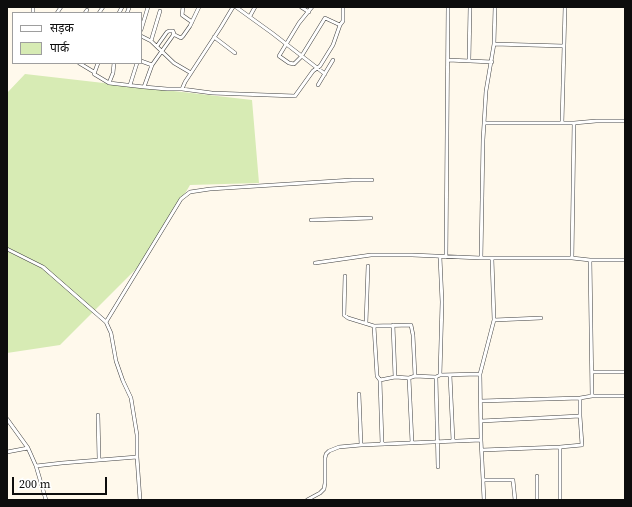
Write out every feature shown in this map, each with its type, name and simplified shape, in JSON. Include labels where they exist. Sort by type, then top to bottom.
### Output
[{"type":"street","points":[[142,27],[148,7]]},
{"type":"street","points":[[183,7],[182,15],[192,22]]},
{"type":"street","points":[[157,46],[169,31],[173,31],[173,34],[181,38],[192,22],[199,7]]},
{"type":"street","points":[[182,88],[233,7]]},
{"type":"street","points":[[236,7],[250,16],[301,57],[325,74]]},
{"type":"street","points":[[250,16],[255,7]]},
{"type":"street","points":[[301,7],[309,12]]},
{"type":"street","points":[[312,7],[299,23],[279,56],[292,64],[296,62],[301,57],[325,18],[340,25]]},
{"type":"street","points":[[81,64],[94,72],[94,74],[109,82],[167,89],[182,88],[212,93],[295,96],[313,71],[320,66],[333,45],[340,25],[343,21],[343,7]]},
{"type":"street","points":[[446,257],[448,7]]},
{"type":"street","points":[[469,60],[470,7]]},
{"type":"street","points":[[481,258],[484,123],[486,91],[494,44],[495,7]]},
{"type":"street","points":[[562,123],[565,7]]},
{"type":"street","points":[[151,41],[160,10]]},
{"type":"street","points":[[144,87],[152,65],[173,34]]},
{"type":"street","points":[[142,36],[151,41],[174,63],[191,73]]},
{"type":"street","points":[[214,37],[235,53]]},
{"type":"street","points":[[494,44],[564,46]]},
{"type":"street","points":[[318,85],[333,60]]},
{"type":"street","points":[[448,60],[492,62]]},
{"type":"street","points":[[142,61],[152,65]]},
{"type":"street","points":[[94,72],[98,64]]},
{"type":"street","points":[[109,82],[113,73],[114,64]]},
{"type":"street","points":[[130,85],[137,64]]},
{"type":"street","points":[[484,123],[574,123],[625,121]]},
{"type":"street","points":[[572,258],[574,123]]},
{"type":"street","points":[[106,322],[181,199],[190,192],[210,189],[372,180]]},
{"type":"street","points":[[311,220],[371,218]]},
{"type":"street","points":[[7,250],[43,267],[106,322],[111,333],[116,361],[131,398],[136,435],[140,500]]},
{"type":"street","points":[[315,263],[371,255],[412,255],[492,259],[572,258],[590,260],[625,260]]},
{"type":"street","points":[[440,257],[442,302],[440,374]]},
{"type":"street","points":[[484,500],[480,374],[494,320],[492,259]]},
{"type":"street","points":[[590,260],[592,396]]},
{"type":"street","points":[[366,323],[368,266]]},
{"type":"street","points":[[345,276],[344,315],[348,318],[374,326],[408,324],[412,327],[415,376]]},
{"type":"street","points":[[494,320],[541,318]]},
{"type":"street","points":[[393,325],[395,377]]},
{"type":"street","points":[[374,326],[377,376],[380,380],[382,444]]},
{"type":"street","points":[[592,372],[625,372]]},
{"type":"street","points":[[380,380],[395,377],[436,377],[440,374],[480,374]]},
{"type":"street","points":[[450,375],[453,441]]},
{"type":"street","points":[[436,377],[438,467]]},
{"type":"street","points":[[409,378],[412,443]]},
{"type":"street","points":[[359,394],[361,445]]},
{"type":"street","points":[[481,401],[625,396]]},
{"type":"street","points":[[482,450],[582,445],[580,398]]},
{"type":"street","points":[[98,414],[99,459]]},
{"type":"street","points":[[481,421],[580,416]]},
{"type":"street","points":[[7,419],[28,448],[36,466],[46,500]]},
{"type":"street","points":[[307,500],[324,489],[325,458],[326,454],[330,450],[339,447],[361,445],[481,440]]},
{"type":"street","points":[[560,447],[560,500]]},
{"type":"street","points":[[7,452],[28,448]]},
{"type":"street","points":[[36,466],[99,459],[137,457]]},
{"type":"street","points":[[537,476],[537,500]]},
{"type":"street","points":[[484,480],[513,480],[515,500]]},
{"type":"green space","points":[[25,74],[252,100],[259,183],[190,185],[147,258],[60,345],[7,353],[7,93]]}]
